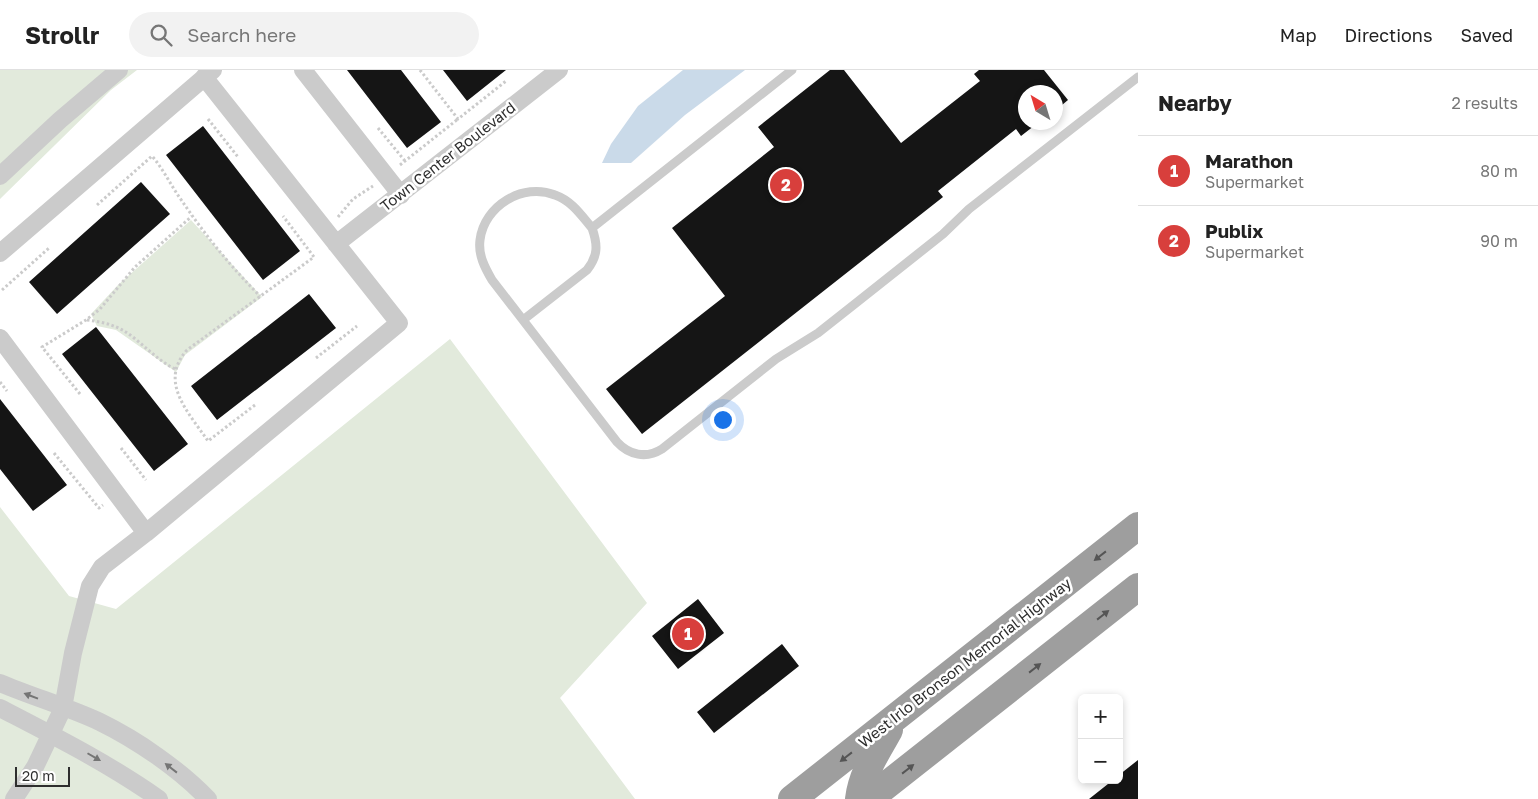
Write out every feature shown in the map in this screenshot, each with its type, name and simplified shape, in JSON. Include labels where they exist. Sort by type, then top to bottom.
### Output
[{"type":"highway","name":"West Irlo Bronson Memorial Highway","points":[[792,799],[1138,526]]},
{"type":"highway","points":[[869,799],[1138,587]]},
{"type":"highway","points":[[859,799],[860,787],[871,761],[898,716]]},
{"type":"street","points":[[0,176],[60,120],[119,70]]},
{"type":"street","points":[[303,70],[401,195]]},
{"type":"street","name":"Town Center Boulevard","points":[[336,244],[559,70]]},
{"type":"street","points":[[0,253],[209,73],[336,244],[400,323],[146,533],[102,567],[90,586],[73,653],[63,708],[35,767],[14,799]]},
{"type":"street","points":[[0,338],[146,533]]},
{"type":"street","points":[[0,683],[98,721],[130,738],[168,765],[208,799]]},
{"type":"street","points":[[0,708],[51,733],[109,766],[159,799]]},
{"type":"lane","points":[[592,228],[792,70]]},
{"type":"lane","points":[[523,320],[590,266],[597,251],[596,239],[592,228],[575,207],[566,200],[544,191],[519,194],[508,199],[487,218],[480,241],[485,267],[492,280],[523,320],[623,448],[638,455],[656,453],[776,358],[826,327],[938,238],[969,209],[1138,77]]},
{"type":"path","points":[[420,70],[458,119],[506,81]]},
{"type":"path","points":[[208,119],[238,157]]},
{"type":"path","points":[[378,128],[405,161]]},
{"type":"path","points":[[97,205],[152,156],[162,167],[180,199],[225,260],[260,296]]},
{"type":"path","points":[[80,394],[42,347],[86,320],[100,308],[135,267],[192,216]]},
{"type":"path","points":[[255,405],[208,441],[175,388],[175,369],[179,359],[187,350],[314,257],[283,216]]},
{"type":"path","points":[[2,290],[49,248]]},
{"type":"path","points":[[86,320],[106,323],[130,334],[156,358],[175,369]]},
{"type":"path","points":[[316,358],[357,326]]},
{"type":"path","points":[[0,382],[7,391]]},
{"type":"path","points":[[121,448],[146,480]]},
{"type":"path","points":[[54,453],[99,508],[110,500]]},
{"type":"shaded area","points":[[0,70],[137,70],[111,90],[0,199]]},
{"type":"shaded area","points":[[191,220],[262,297],[185,355],[176,372],[116,330],[97,326],[91,314],[118,285]]},
{"type":"shaded area","points":[[450,339],[647,603],[560,698],[635,799],[0,799],[0,507],[69,596],[116,609]]},
{"type":"water","points":[[683,70],[745,70],[685,115],[631,163],[602,163],[611,144],[638,106]]},
{"type":"building","points":[[347,70],[401,70],[441,122],[407,148]]},
{"type":"building","points":[[443,70],[506,70],[467,101]]},
{"type":"building","points":[[830,70],[844,70],[901,143],[980,81],[974,74],[979,70],[1044,70],[1056,85],[1018,85],[1018,130],[1029,130],[1021,136],[1016,129],[938,191],[943,197],[642,434],[606,389],[725,296],[672,228],[774,147],[758,127]]},
{"type":"building","points":[[1063,94],[1068,100],[1063,104]]},
{"type":"building","points":[[203,126],[300,251],[263,280],[166,155]]},
{"type":"building","points":[[141,182],[170,214],[57,314],[29,282]]},
{"type":"building","points":[[309,294],[336,328],[217,420],[191,386]]},
{"type":"building","points":[[96,327],[188,444],[154,471],[62,354]]},
{"type":"building","points":[[0,399],[67,485],[33,511],[0,469]]},
{"type":"building","points":[[698,599],[724,633],[678,669],[652,636]]},
{"type":"building","points":[[782,644],[799,666],[714,733],[697,712]]},
{"type":"building","points":[[1138,760],[1138,799],[1089,799],[1108,784],[1123,784],[1123,772]]},
{"type":"place","name":"Publix","points":[[786,185]]},
{"type":"place","name":"Marathon","points":[[688,634]]}]
